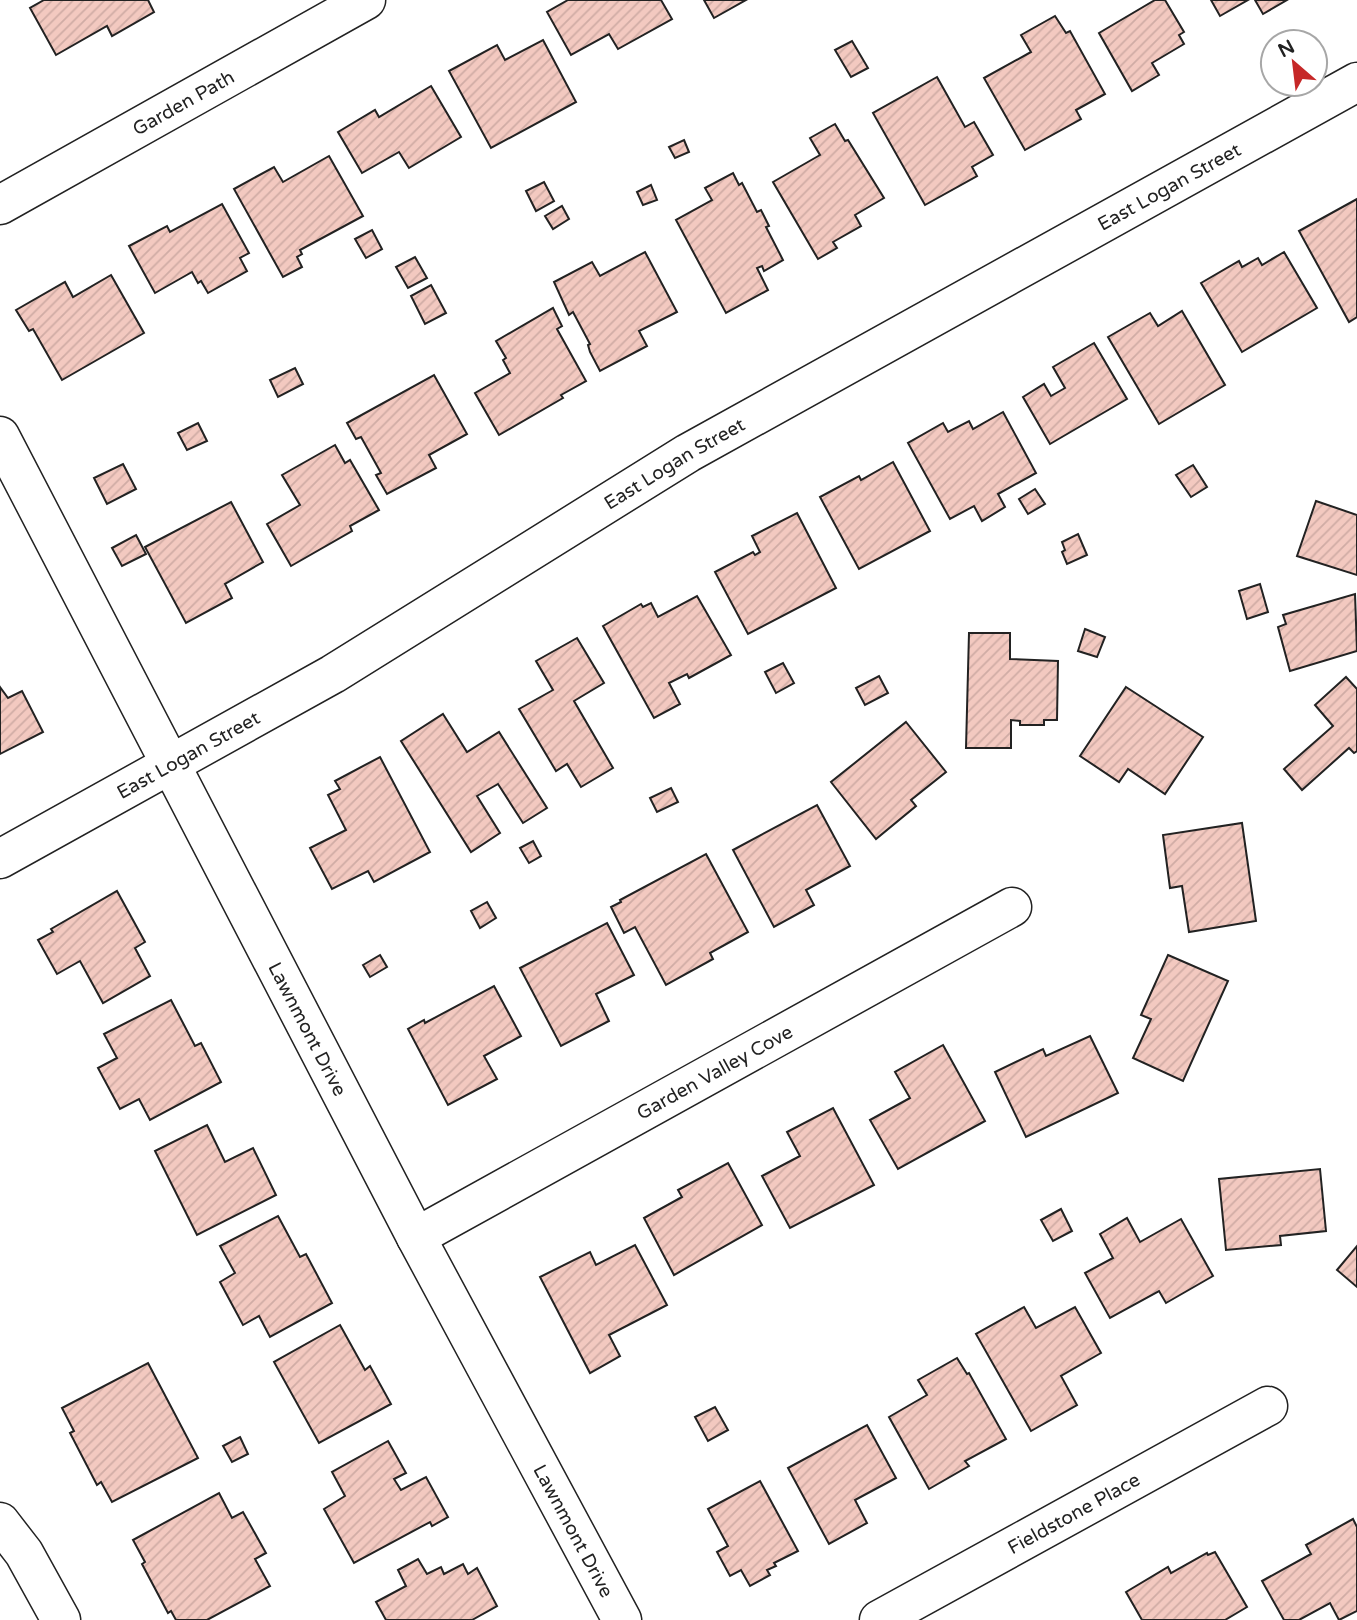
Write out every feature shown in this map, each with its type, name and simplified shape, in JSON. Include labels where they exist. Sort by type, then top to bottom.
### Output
[{"type":"street","name":"Garden Path","points":[[0,205],[366,0]]},
{"type":"street","name":"East Logan Street","points":[[0,859],[333,674],[688,453],[1357,82]]},
{"type":"street","name":"Lawnmont Drive","points":[[0,436],[416,1237],[622,1620]]},
{"type":"street","name":"Garden Valley Cove","points":[[416,1237],[1012,907]]},
{"type":"street","name":"Fieldstone Place","points":[[879,1620],[1268,1406]]},
{"type":"street","points":[[0,1522],[24,1553],[61,1620]]},
{"type":"building","points":[[44,0],[148,0],[154,12],[112,36],[107,26],[56,55],[30,8]]},
{"type":"building","points":[[568,0],[661,0],[672,19],[618,49],[609,34],[571,55],[547,12]]},
{"type":"building","points":[[704,0],[746,0],[714,18]]},
{"type":"building","points":[[1155,0],[1165,0],[1184,32],[1179,35],[1184,44],[1152,63],[1159,75],[1132,91],[1099,33]]},
{"type":"building","points":[[1211,0],[1248,0],[1220,16]]},
{"type":"building","points":[[1255,0],[1287,0],[1263,14]]},
{"type":"building","points":[[1055,16],[1066,33],[1070,31],[1105,94],[1076,110],[1081,119],[1025,150],[984,78],[1031,52],[1021,35]]},
{"type":"building","points":[[543,40],[576,102],[491,148],[449,71],[497,45],[505,60]]},
{"type":"building","points":[[852,41],[868,68],[851,77],[835,50]]},
{"type":"building","points":[[937,77],[965,127],[974,122],[993,155],[972,167],[977,176],[925,205],[873,113]]},
{"type":"building","points":[[431,86],[461,137],[409,168],[399,152],[362,173],[338,132],[375,110],[379,117]]},
{"type":"building","points":[[835,124],[884,198],[855,215],[861,226],[833,242],[837,248],[818,259],[773,182],[820,155],[810,138]]},
{"type":"building","points":[[684,140],[689,152],[675,158],[669,147]]},
{"type":"building","points":[[329,156],[363,216],[300,250],[302,254],[297,257],[302,267],[283,277],[234,189],[274,167],[283,182]]},
{"type":"building","points":[[733,173],[739,185],[742,183],[757,212],[761,210],[769,226],[766,227],[783,260],[764,271],[762,266],[757,268],[768,290],[726,313],[676,220],[712,200],[705,188]]},
{"type":"building","points":[[544,182],[554,201],[536,211],[526,191]]},
{"type":"building","points":[[651,185],[657,200],[643,205],[637,192]]},
{"type":"building","points":[[1357,199],[1357,317],[1349,322],[1299,231]]},
{"type":"building","points":[[222,204],[249,253],[240,258],[247,271],[208,293],[192,272],[155,293],[129,246],[167,226],[170,232]]},
{"type":"building","points":[[562,206],[569,219],[553,229],[545,216]]},
{"type":"building","points":[[372,230],[382,249],[366,258],[355,239]]},
{"type":"building","points":[[645,252],[677,312],[639,331],[647,346],[600,371],[590,352],[590,344],[573,312],[569,315],[554,282],[592,262],[600,276]]},
{"type":"building","points":[[1284,252],[1317,308],[1242,352],[1201,283],[1239,261],[1242,267],[1258,258],[1262,265]]},
{"type":"building","points":[[415,257],[427,278],[408,288],[396,267]]},
{"type":"building","points":[[111,275],[144,333],[62,380],[33,329],[29,331],[16,310],[65,282],[73,297]]},
{"type":"building","points":[[431,285],[446,313],[425,324],[411,296]]},
{"type":"building","points":[[553,308],[562,326],[557,329],[586,381],[561,395],[563,398],[499,435],[475,393],[510,373],[503,360],[506,358],[496,341]]},
{"type":"building","points":[[1182,311],[1225,385],[1159,424],[1108,337],[1150,313],[1158,326]]},
{"type":"building","points":[[1094,343],[1127,399],[1050,444],[1023,397],[1044,384],[1051,396],[1065,388],[1053,367]]},
{"type":"building","points":[[295,368],[303,384],[278,397],[270,380]]},
{"type":"building","points":[[434,375],[467,434],[429,455],[436,468],[387,494],[376,475],[381,473],[361,437],[356,439],[347,423]]},
{"type":"building","points":[[1003,412],[1036,473],[998,494],[1005,507],[982,521],[974,506],[950,519],[908,443],[943,423],[948,432],[969,421],[973,429]]},
{"type":"building","points":[[198,423],[207,441],[187,450],[178,433]]},
{"type":"building","points":[[335,445],[345,463],[350,460],[379,510],[350,526],[352,531],[291,566],[267,524],[300,505],[282,475]]},
{"type":"building","points":[[893,462],[930,531],[859,569],[820,497],[859,476],[861,480]]},
{"type":"building","points":[[123,464],[136,489],[107,504],[94,478]]},
{"type":"building","points":[[1193,465],[1207,487],[1191,497],[1176,475]]},
{"type":"building","points":[[1035,489],[1045,504],[1028,514],[1019,499]]},
{"type":"building","points":[[1316,501],[1357,515],[1357,575],[1297,556]]},
{"type":"building","points":[[231,502],[263,562],[225,584],[232,598],[186,623],[145,547]]},
{"type":"building","points":[[797,513],[836,588],[748,634],[715,572],[753,552],[755,555],[760,552],[752,536]]},
{"type":"building","points":[[1078,534],[1087,555],[1067,564],[1062,552],[1065,550],[1062,542]]},
{"type":"building","points":[[136,535],[146,554],[122,566],[112,548]]},
{"type":"building","points":[[1260,584],[1268,612],[1247,619],[1239,591]]},
{"type":"building","points":[[1355,594],[1357,651],[1290,671],[1278,627],[1286,624],[1283,615]]},
{"type":"building","points":[[697,596],[731,655],[689,678],[687,674],[669,683],[680,704],[654,718],[603,626],[641,604],[643,607],[651,603],[658,617]]},
{"type":"building","points":[[1085,629],[1105,637],[1097,657],[1078,651]]},
{"type":"building","points":[[969,633],[1010,633],[1010,659],[1058,661],[1057,720],[1044,720],[1044,725],[1020,725],[1020,721],[1011,720],[1011,748],[966,748]]},
{"type":"building","points":[[577,638],[604,683],[574,701],[613,768],[581,787],[567,764],[556,771],[519,709],[553,690],[536,661]]},
{"type":"building","points":[[783,663],[794,683],[776,693],[765,672]]},
{"type":"building","points":[[879,676],[888,693],[865,705],[856,688]]},
{"type":"building","points":[[1346,677],[1357,689],[1357,751],[1354,753],[1349,748],[1302,790],[1284,769],[1333,726],[1315,705]]},
{"type":"building","points":[[0,687],[8,698],[22,691],[43,732],[0,754]]},
{"type":"building","points":[[1126,687],[1203,737],[1165,794],[1128,769],[1119,782],[1080,756]]},
{"type":"building","points":[[443,714],[467,752],[499,732],[547,808],[523,823],[498,784],[477,796],[500,833],[471,852],[401,741]]},
{"type":"building","points":[[906,722],[946,772],[911,800],[916,806],[876,839],[831,782]]},
{"type":"building","points":[[380,757],[430,852],[374,882],[368,871],[332,889],[310,848],[346,830],[328,795],[340,789],[335,781]]},
{"type":"building","points":[[671,788],[678,802],[657,812],[650,798]]},
{"type":"building","points":[[817,805],[850,866],[806,890],[814,905],[774,927],[733,850]]},
{"type":"building","points":[[1242,823],[1256,921],[1189,932],[1182,886],[1170,888],[1163,835]]},
{"type":"building","points":[[533,841],[541,856],[529,863],[520,848]]},
{"type":"building","points":[[706,854],[748,932],[710,953],[713,959],[666,985],[635,927],[624,933],[611,907]]},
{"type":"building","points":[[117,891],[145,942],[135,948],[150,976],[103,1003],[80,961],[57,974],[38,940],[53,932],[51,929]]},
{"type":"building","points":[[487,902],[496,918],[480,928],[471,911]]},
{"type":"building","points":[[607,923],[634,975],[596,994],[609,1021],[561,1046],[520,968]]},
{"type":"building","points":[[380,955],[387,967],[370,977],[363,965]]},
{"type":"building","points":[[1168,955],[1228,981],[1183,1081],[1133,1058],[1151,1019],[1141,1015]]},
{"type":"building","points":[[494,986],[521,1036],[484,1056],[497,1079],[448,1105],[408,1029],[424,1020],[425,1023]]},
{"type":"building","points":[[171,1000],[195,1046],[201,1043],[221,1082],[150,1120],[139,1099],[120,1109],[98,1068],[117,1058],[104,1034]]},
{"type":"building","points":[[1090,1036],[1118,1093],[1026,1137],[995,1072],[1043,1049],[1046,1056]]},
{"type":"building","points":[[943,1045],[985,1121],[898,1169],[870,1120],[910,1098],[895,1072]]},
{"type":"building","points":[[833,1108],[874,1185],[790,1228],[762,1176],[800,1156],[787,1132]]},
{"type":"building","points":[[207,1125],[225,1162],[253,1148],[276,1195],[197,1235],[155,1151]]},
{"type":"building","points":[[728,1163],[762,1225],[674,1275],[644,1218],[682,1197],[678,1190]]},
{"type":"building","points":[[1320,1169],[1326,1231],[1280,1236],[1281,1245],[1226,1250],[1219,1179]]},
{"type":"building","points":[[1061,1209],[1072,1231],[1053,1241],[1041,1220]]},
{"type":"building","points":[[278,1216],[300,1257],[306,1254],[332,1303],[270,1337],[259,1316],[243,1325],[220,1282],[235,1273],[220,1246]]},
{"type":"building","points":[[1127,1218],[1140,1242],[1181,1219],[1213,1276],[1166,1303],[1159,1291],[1110,1318],[1085,1273],[1113,1258],[1100,1234]]},
{"type":"building","points":[[635,1245],[667,1305],[609,1335],[620,1356],[590,1373],[540,1277],[590,1252],[596,1265]]},
{"type":"building","points":[[1357,1246],[1357,1287],[1337,1270]]},
{"type":"building","points":[[1024,1307],[1036,1328],[1075,1307],[1101,1353],[1061,1376],[1077,1405],[1031,1431],[976,1334]]},
{"type":"building","points":[[340,1325],[365,1370],[370,1366],[391,1404],[319,1443],[274,1362]]},
{"type":"building","points":[[957,1358],[967,1374],[969,1373],[1006,1439],[965,1461],[969,1466],[929,1489],[889,1417],[927,1395],[918,1380]]},
{"type":"building","points":[[148,1363],[198,1458],[112,1502],[101,1482],[97,1485],[70,1433],[74,1431],[62,1408]]},
{"type":"building","points":[[715,1407],[728,1430],[708,1441],[695,1417]]},
{"type":"building","points":[[867,1425],[896,1478],[855,1500],[867,1523],[829,1544],[788,1468]]},
{"type":"building","points":[[240,1437],[248,1454],[232,1462],[223,1446]]},
{"type":"building","points":[[388,1441],[406,1473],[394,1479],[401,1490],[426,1477],[448,1517],[432,1526],[430,1522],[354,1563],[324,1509],[345,1496],[332,1472]]},
{"type":"building","points":[[760,1481],[798,1551],[774,1563],[776,1566],[767,1570],[770,1575],[750,1586],[741,1570],[730,1576],[717,1552],[728,1546],[708,1509]]},
{"type":"building","points":[[219,1493],[232,1518],[243,1512],[266,1553],[255,1559],[270,1586],[207,1620],[176,1620],[171,1611],[168,1613],[142,1564],[145,1562],[133,1540]]},
{"type":"building","points":[[1353,1519],[1357,1527],[1357,1611],[1339,1620],[1330,1603],[1299,1620],[1284,1620],[1262,1581],[1311,1554],[1306,1545]]},
{"type":"building","points":[[1215,1552],[1247,1607],[1225,1620],[1142,1620],[1126,1592],[1168,1567],[1171,1573],[1207,1553],[1208,1555]]},
{"type":"building","points":[[418,1559],[427,1574],[441,1567],[444,1574],[463,1564],[468,1574],[477,1568],[497,1606],[472,1620],[386,1620],[376,1602],[406,1586],[398,1570]]}]
